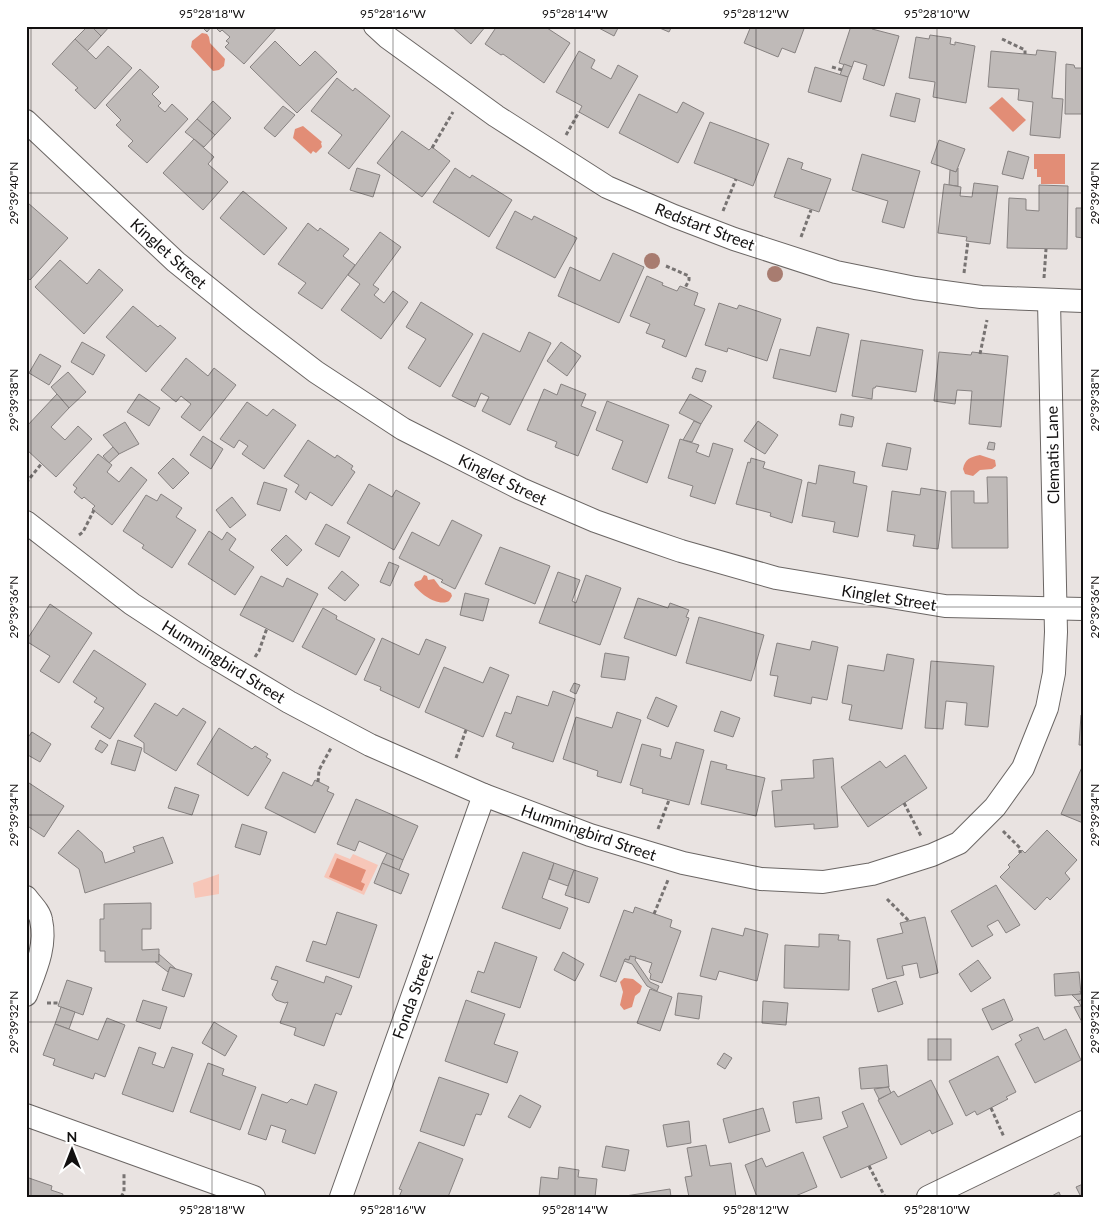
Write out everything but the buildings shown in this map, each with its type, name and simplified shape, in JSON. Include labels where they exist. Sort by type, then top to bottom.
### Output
[{"type":"street","name":"Redstart Street","points":[[375,26],[387,37],[496,116],[607,187],[715,232],[836,272],[915,288],[988,298],[1083,301]]},
{"type":"street","name":"Kinglet Street","points":[[26,121],[176,262],[311,368],[403,429],[521,489],[595,521],[681,551],[776,578],[945,606],[1083,609]]},
{"type":"street","name":"Clematis Lane","points":[[1046,301],[1055,608]]},
{"type":"street","name":"Hummingbird Street","points":[[26,522],[132,604],[207,653],[289,702],[370,745],[484,795],[590,834],[676,861],[761,879],[823,882],[872,874],[932,855],[959,843],[995,807],[1023,768],[1047,708],[1054,673],[1055,608]]},
{"type":"street","name":"Fonda Street","points":[[341,1197],[484,795]]},
{"type":"street","points":[[26,898],[41,918],[42,943],[35,999]]},
{"type":"street","points":[[26,1115],[254,1197]]},
{"type":"street","points":[[928,1197],[1083,1122]]},
{"type":"path","points":[[1002,39],[1021,46],[1025,50],[1025,54]]},
{"type":"path","points":[[832,67],[842,70]]},
{"type":"path","points":[[432,148],[446,122],[466,94]]},
{"type":"path","points":[[715,232],[736,180]]},
{"type":"path","points":[[793,259],[811,210]]},
{"type":"path","points":[[961,295],[968,242]]},
{"type":"path","points":[[1046,249],[1046,301]]},
{"type":"path","points":[[666,266],[688,276],[689,280],[685,288]]},
{"type":"path","points":[[980,354],[987,324],[988,298]]},
{"type":"path","points":[[26,484],[42,463]]},
{"type":"path","points":[[64,552],[83,532],[94,510]]},
{"type":"path","points":[[253,660],[259,651],[268,628]]},
{"type":"path","points":[[318,782],[319,770],[340,730]]},
{"type":"path","points":[[449,780],[466,730]]},
{"type":"path","points":[[658,829],[669,800]]},
{"type":"path","points":[[904,803],[932,855]]},
{"type":"path","points":[[987,816],[1020,848],[1020,853]]},
{"type":"path","points":[[654,914],[676,861]]},
{"type":"path","points":[[887,899],[909,921]]},
{"type":"path","points":[[35,999],[59,1003]]},
{"type":"path","points":[[991,1108],[1013,1156]]},
{"type":"path","points":[[869,1166],[885,1197]]},
{"type":"shaded area","points":[[202,33],[207,34],[210,43],[225,59],[224,66],[219,70],[213,71],[191,47],[192,41]]},
{"type":"shaded area","points":[[1002,97],[1026,120],[1013,132],[989,108]]},
{"type":"shaded area","points":[[303,126],[322,142],[322,147],[316,153],[313,151],[311,154],[293,138],[295,129]]},
{"type":"shaded area","points":[[1034,154],[1065,154],[1065,184],[1041,184],[1041,177],[1037,177],[1037,169],[1034,169]]},
{"type":"shaded area","points":[[980,455],[995,460],[996,466],[992,469],[980,470],[973,476],[965,474],[963,469],[967,461]]},
{"type":"shaded area","points":[[424,575],[427,576],[428,580],[434,579],[440,587],[451,593],[452,596],[449,601],[435,601],[417,589],[414,585],[415,582],[421,580]]},
{"type":"shaded area","points":[[335,853],[350,859],[353,854],[378,865],[364,895],[324,877]]},
{"type":"shaded area","points":[[337,858],[366,870],[361,882],[365,884],[362,891],[329,877]]},
{"type":"shaded area","points":[[219,874],[219,894],[195,898],[193,883]]},
{"type":"shaded area","points":[[624,978],[633,979],[642,986],[640,992],[635,996],[632,1007],[624,1010],[620,1005],[623,992],[620,982]]}]
